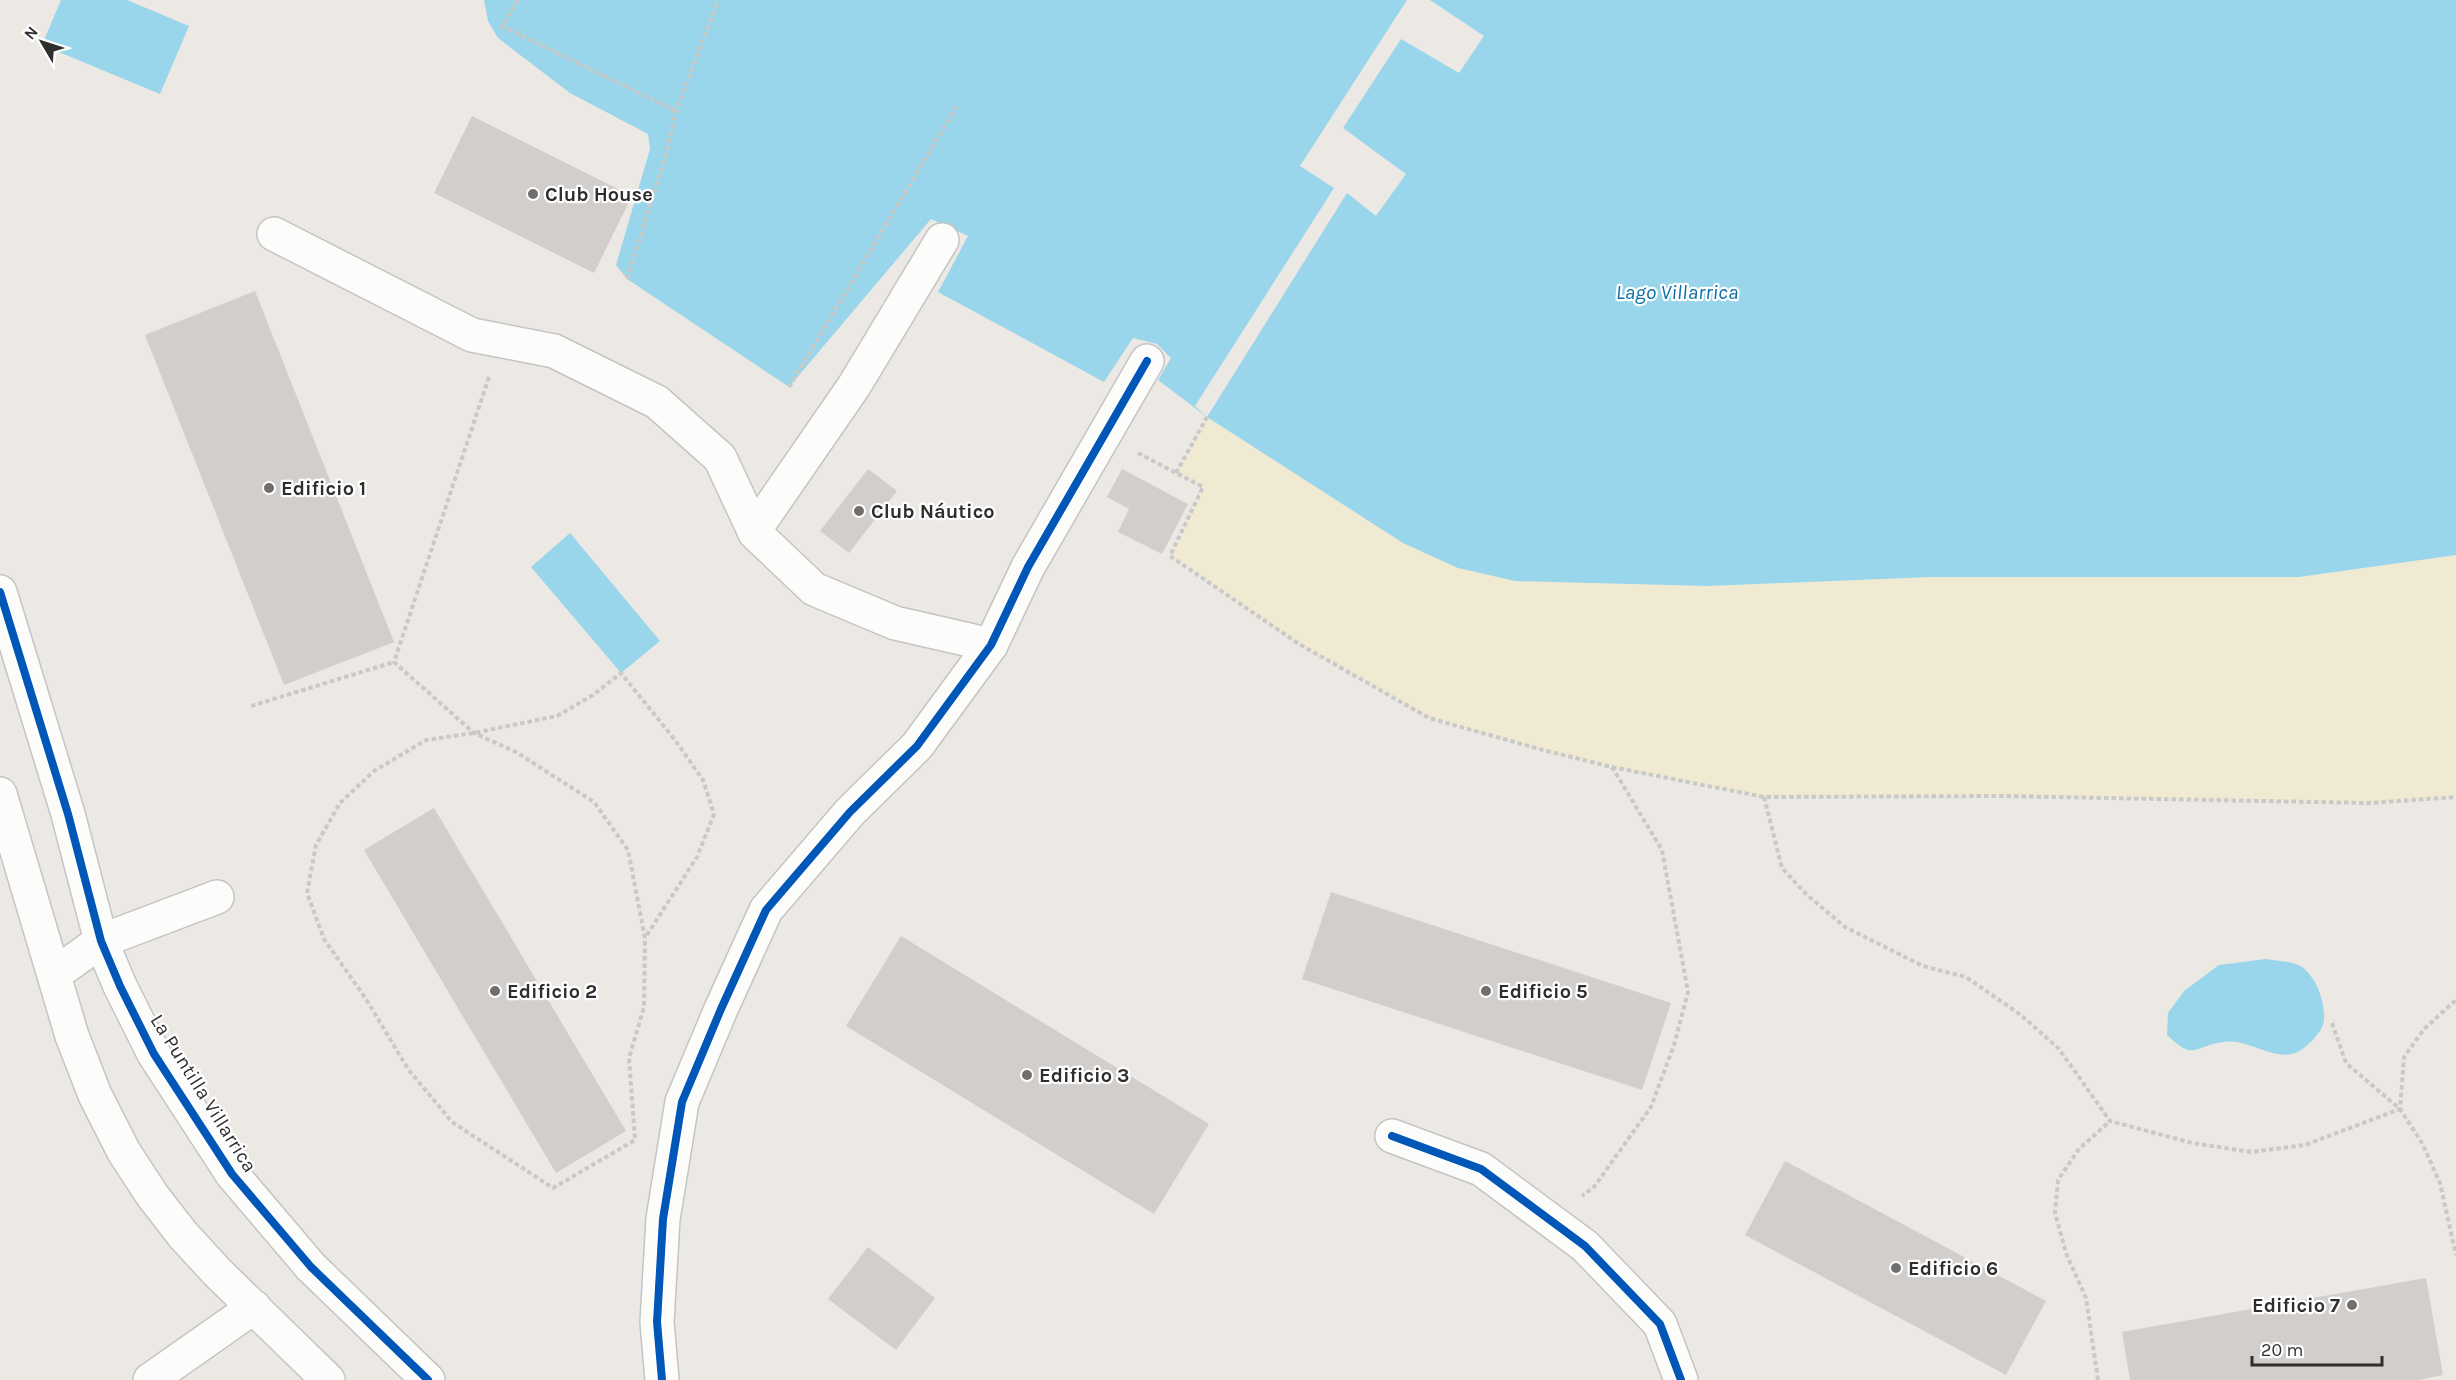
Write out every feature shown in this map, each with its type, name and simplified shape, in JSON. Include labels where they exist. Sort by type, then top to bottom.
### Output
[{"type":"street","points":[[274,234],[472,335],[554,351],[657,402],[720,458],[754,531],[814,589],[895,623],[991,645]]},
{"type":"street","points":[[754,531],[854,386],[942,240]]},
{"type":"street","points":[[662,1380],[657,1322],[663,1219],[682,1102],[766,910],[850,812],[917,746],[991,645],[1028,567],[1147,361]]},
{"type":"street","name":"La Puntilla Villarrica","points":[[0,592],[68,814],[101,941],[154,1054],[232,1174],[311,1267],[428,1380]]},
{"type":"street","points":[[0,794],[72,1036],[91,1085],[124,1152],[152,1195],[183,1235],[217,1272],[328,1380]]},
{"type":"street","points":[[55,974],[101,941],[217,897]]},
{"type":"street","points":[[1392,1136],[1481,1169],[1585,1246],[1660,1324],[1681,1380]]},
{"type":"street","points":[[150,1380],[254,1307]]},
{"type":"path","points":[[518,0],[502,26],[676,111]]},
{"type":"path","points":[[627,279],[666,154],[676,111],[718,0]]},
{"type":"path","points":[[789,387],[956,107]]},
{"type":"path","points":[[394,662],[502,340]]},
{"type":"path","points":[[1176,473],[1207,417]]},
{"type":"path","points":[[1104,435],[1203,487],[1170,556],[1299,644],[1429,718],[1543,750],[1612,767],[1764,797],[2002,796],[2369,803],[2456,797]]},
{"type":"path","points":[[250,706],[394,662]]},
{"type":"path","points":[[394,662],[474,734],[516,752],[594,802],[628,850],[645,938],[644,1007],[629,1058],[634,1140],[554,1188],[452,1122],[408,1070],[366,999],[324,939],[307,893],[316,845],[340,803],[365,779],[374,771],[426,740],[474,734],[557,716],[593,695],[621,674],[675,740],[704,780],[714,814],[697,857],[645,938]]},
{"type":"path","points":[[1551,1221],[1594,1187],[1651,1107],[1674,1045],[1688,992],[1662,850],[1612,767]]},
{"type":"path","points":[[1764,797],[1782,868],[1806,894],[1845,927],[1923,966],[1966,977],[2021,1015],[2059,1048],[2110,1121],[2192,1143],[2251,1152],[2305,1145],[2400,1109]]},
{"type":"path","points":[[2400,1109],[2404,1057],[2424,1029],[2456,1000]]},
{"type":"path","points":[[2332,1023],[2346,1063],[2400,1109],[2422,1143],[2440,1183],[2456,1255]]},
{"type":"path","points":[[2098,1380],[2086,1298],[2066,1253],[2055,1212],[2058,1180],[2079,1149],[2110,1121]]},
{"type":"sand","points":[[1207,417],[1403,543],[1709,586],[1930,577],[2299,577],[2456,555],[2456,797],[2369,803],[2002,796],[1764,797],[1612,767],[1429,718],[1299,644],[1170,556],[1203,487],[1176,473]]},
{"type":"water","points":[[61,0],[127,0],[189,26],[160,94],[42,45]]},
{"type":"water","name":"Lago Villarrica","points":[[484,0],[2456,0],[2456,555],[2299,577],[1930,577],[1709,586],[1515,581],[1458,568],[1403,543],[1207,417],[1158,380],[1171,358],[1157,344],[1133,338],[1104,382],[938,292],[968,236],[931,219],[789,387],[627,279],[616,265],[650,149],[648,134],[570,93],[498,38],[488,21]]},
{"type":"water","points":[[570,533],[660,641],[621,673],[531,567]]},
{"type":"water","points":[[2266,959],[2299,965],[2312,977],[2319,991],[2324,1013],[2323,1025],[2313,1040],[2304,1048],[2286,1055],[2242,1043],[2224,1042],[2189,1050],[2167,1035],[2168,1013],[2184,991],[2219,965]]},
{"type":"pier","points":[[1407,0],[1430,0],[1484,36],[1459,73],[1401,39],[1343,128],[1406,174],[1376,216],[1347,193],[1207,417],[1195,406],[1334,188],[1300,166]]},
{"type":"building","name":"Club House","points":[[472,116],[632,196],[594,273],[434,193]]},
{"type":"building","name":"Edificio 1","points":[[255,291],[394,642],[284,685],[145,335]]},
{"type":"building","name":"Club Náutico","points":[[868,469],[897,491],[849,553],[820,531]]},
{"type":"building","points":[[1122,469],[1188,504],[1162,554],[1118,532],[1129,509],[1107,497]]},
{"type":"building","name":"Edificio 2","points":[[434,808],[626,1131],[556,1173],[364,850]]},
{"type":"building","name":"Edificio 5","points":[[1331,892],[1671,1003],[1642,1090],[1302,979]]},
{"type":"building","name":"Edificio 3","points":[[901,936],[1209,1124],[1154,1214],[846,1026]]},
{"type":"building","name":"Edificio 6","points":[[1785,1161],[2046,1301],[2006,1375],[1745,1235]]},
{"type":"building","points":[[868,1247],[935,1298],[896,1350],[828,1299]]},
{"type":"building","name":"Edificio 7","points":[[2426,1278],[2443,1375],[2418,1380],[2130,1380],[2122,1332]]},
{"type":"cycle path","points":[[662,1380],[657,1322],[663,1219],[682,1102],[766,910],[850,812],[917,746],[991,645],[1028,567],[1147,361]]},
{"type":"cycle path","points":[[0,592],[68,814],[101,941],[120,986],[154,1054],[232,1174],[311,1267],[428,1380]]},
{"type":"cycle path","points":[[1392,1136],[1481,1169],[1585,1246],[1660,1324],[1681,1380]]},
{"type":"place","name":"Club House","points":[[533,194]]},
{"type":"place","name":"Edificio 1","points":[[269,488]]},
{"type":"place","name":"Club Náutico","points":[[859,511]]},
{"type":"place","name":"Edificio 2","points":[[495,991]]},
{"type":"place","name":"Edificio 5","points":[[1486,991]]},
{"type":"place","name":"Edificio 3","points":[[1027,1075]]},
{"type":"place","name":"Edificio 6","points":[[1896,1268]]},
{"type":"place","name":"Edificio 7","points":[[2352,1305]]}]
